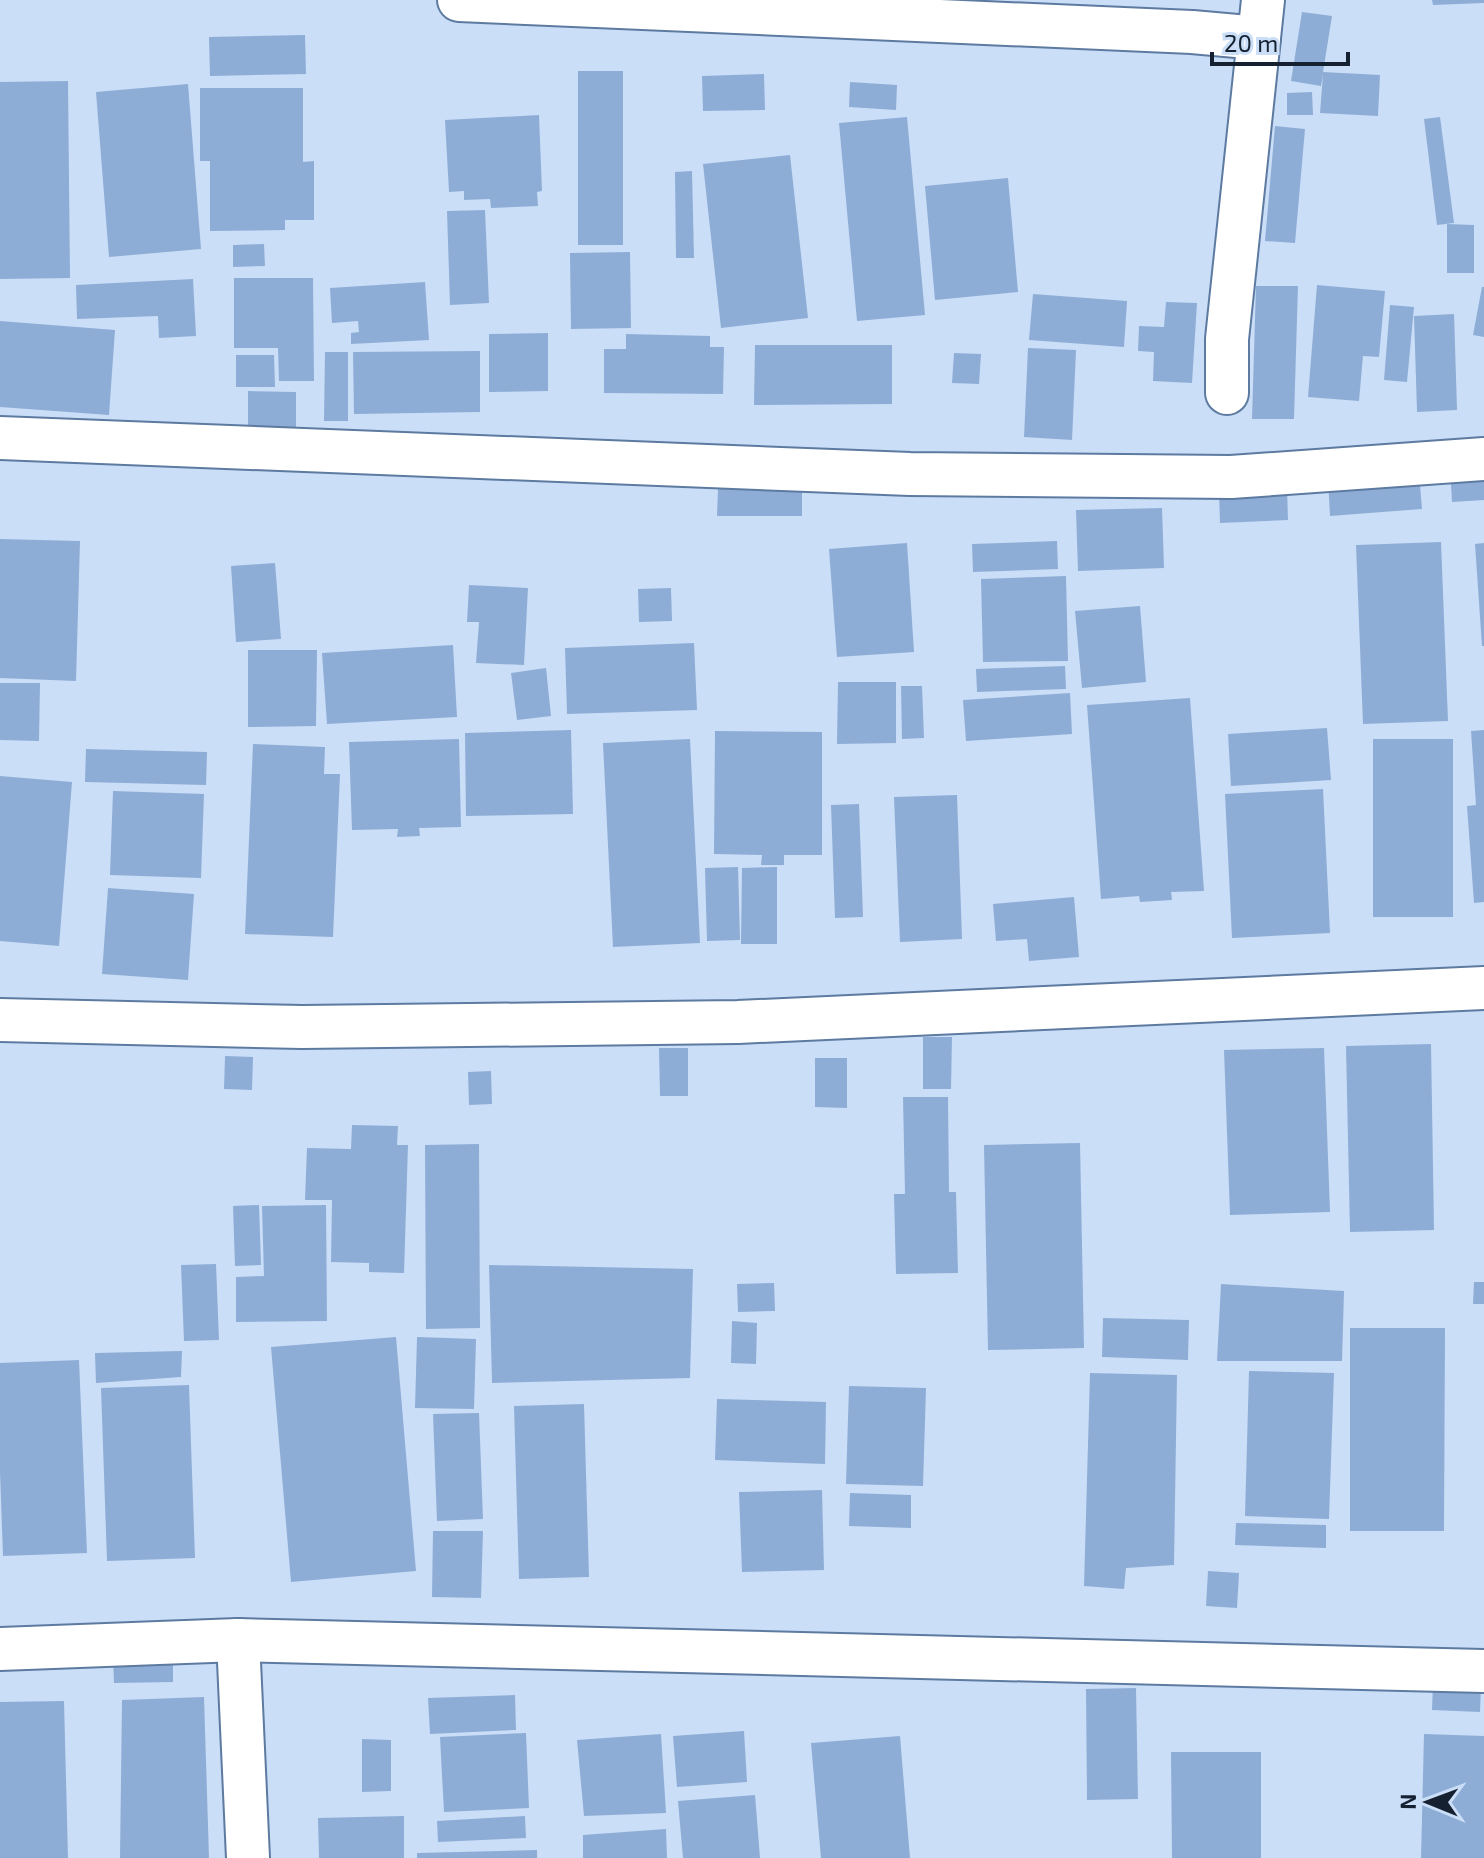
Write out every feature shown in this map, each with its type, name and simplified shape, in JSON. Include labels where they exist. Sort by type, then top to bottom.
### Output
[{"type":"street","points":[[459,0],[1192,32],[1261,19],[1227,339],[1227,393]]},
{"type":"street","points":[[0,438],[910,474],[1231,477],[1484,459]]},
{"type":"street","points":[[0,1020],[302,1027],[738,1022],[1484,988]]},
{"type":"street","points":[[0,1649],[238,1640],[1484,1671]]},
{"type":"street","points":[[238,1640],[248,1858]]},
{"type":"building","points":[[1432,0],[1484,0],[1484,3],[1433,5]]},
{"type":"building","points":[[1302,12],[1332,16],[1323,72],[1380,75],[1378,116],[1320,113],[1323,75],[1321,86],[1291,81]]},
{"type":"building","points":[[305,35],[306,74],[210,76],[209,37]]},
{"type":"building","points":[[578,71],[623,71],[623,245],[578,245]]},
{"type":"building","points":[[764,74],[765,110],[703,111],[702,76]]},
{"type":"building","points":[[68,81],[70,278],[0,279],[0,82]]},
{"type":"building","points":[[850,82],[897,85],[896,110],[849,107]]},
{"type":"building","points":[[188,84],[201,249],[109,257],[96,92]]},
{"type":"building","points":[[200,88],[303,88],[303,162],[314,161],[314,220],[285,220],[285,230],[210,231],[210,161],[200,161]]},
{"type":"building","points":[[1312,92],[1313,115],[1287,115],[1287,93]]},
{"type":"building","points":[[539,115],[542,191],[537,192],[538,206],[491,208],[490,199],[464,200],[464,191],[449,192],[445,120]]},
{"type":"building","points":[[907,117],[925,315],[857,321],[839,123]]},
{"type":"building","points":[[1440,117],[1454,223],[1437,225],[1424,119]]},
{"type":"building","points":[[1275,126],[1305,129],[1295,243],[1265,241]]},
{"type":"building","points":[[790,155],[808,318],[721,328],[703,164]]},
{"type":"building","points":[[692,171],[694,258],[676,258],[675,172]]},
{"type":"building","points":[[1008,178],[1018,292],[935,300],[925,186]]},
{"type":"building","points":[[485,210],[489,303],[450,305],[447,211]]},
{"type":"building","points":[[1447,224],[1474,225],[1474,273],[1447,273]]},
{"type":"building","points":[[264,244],[265,266],[233,267],[233,245]]},
{"type":"building","points":[[630,252],[631,328],[571,329],[570,253]]},
{"type":"building","points":[[234,278],[313,278],[314,381],[279,381],[278,348],[234,348]]},
{"type":"building","points":[[193,279],[196,336],[159,338],[158,316],[77,319],[76,285]]},
{"type":"building","points":[[425,282],[429,340],[351,344],[351,333],[359,332],[358,321],[332,323],[330,288]]},
{"type":"building","points":[[1317,285],[1385,291],[1379,357],[1363,356],[1359,401],[1308,397]]},
{"type":"building","points":[[1256,286],[1298,286],[1294,419],[1252,419]]},
{"type":"building","points":[[1484,287],[1484,337],[1473,335]]},
{"type":"building","points":[[1033,294],[1127,301],[1124,347],[1029,340]]},
{"type":"building","points":[[1166,302],[1197,303],[1192,383],[1153,381],[1154,352],[1138,351],[1139,326],[1164,327]]},
{"type":"building","points":[[1390,305],[1414,307],[1407,382],[1384,380]]},
{"type":"building","points":[[1454,314],[1457,410],[1417,412],[1414,316]]},
{"type":"building","points":[[0,321],[115,330],[109,415],[0,407]]},
{"type":"building","points":[[548,333],[548,391],[489,392],[489,334]]},
{"type":"building","points":[[626,334],[710,336],[710,347],[724,347],[723,394],[604,393],[604,349],[626,349]]},
{"type":"building","points":[[755,345],[892,345],[892,404],[754,405]]},
{"type":"building","points":[[1028,348],[1076,350],[1072,440],[1024,437]]},
{"type":"building","points":[[480,351],[480,412],[354,414],[353,352]]},
{"type":"building","points":[[325,352],[348,352],[348,421],[324,421]]},
{"type":"building","points":[[954,353],[981,354],[979,384],[952,383]]},
{"type":"building","points":[[236,355],[274,355],[275,387],[236,387]]},
{"type":"building","points":[[248,391],[296,392],[296,429],[248,428]]},
{"type":"building","points":[[1484,465],[1484,500],[1452,502],[1450,467]]},
{"type":"building","points":[[1419,473],[1422,509],[1330,516],[1328,479]]},
{"type":"building","points":[[1287,488],[1288,520],[1220,523],[1219,492]]},
{"type":"building","points":[[718,489],[802,489],[802,516],[717,516]]},
{"type":"building","points":[[1162,508],[1164,568],[1078,571],[1076,510]]},
{"type":"building","points":[[0,539],[80,541],[76,681],[0,678]]},
{"type":"building","points":[[1057,541],[1058,569],[973,572],[972,544]]},
{"type":"building","points":[[1441,542],[1448,721],[1363,724],[1356,545]]},
{"type":"building","points":[[907,543],[914,652],[837,657],[829,549]]},
{"type":"building","points":[[1484,543],[1484,646],[1482,646],[1475,544]]},
{"type":"building","points":[[275,563],[281,639],[236,642],[231,566]]},
{"type":"building","points":[[1066,576],[1068,661],[983,662],[981,579]]},
{"type":"building","points":[[469,585],[528,588],[524,665],[476,663],[479,622],[467,622]]},
{"type":"building","points":[[671,588],[672,621],[639,622],[638,589]]},
{"type":"building","points":[[1140,606],[1146,682],[1082,688],[1075,611]]},
{"type":"building","points":[[694,643],[697,710],[567,714],[565,648]]},
{"type":"building","points":[[453,645],[457,717],[327,724],[322,653]]},
{"type":"building","points":[[248,650],[317,650],[316,726],[248,727]]},
{"type":"building","points":[[1065,666],[1066,689],[977,692],[976,669]]},
{"type":"building","points":[[546,668],[551,716],[517,720],[511,673]]},
{"type":"building","points":[[838,682],[896,682],[896,743],[837,744]]},
{"type":"building","points":[[0,683],[40,683],[39,741],[0,740]]},
{"type":"building","points":[[901,686],[922,686],[924,738],[902,739]]},
{"type":"building","points":[[1070,693],[1072,734],[966,741],[963,700]]},
{"type":"building","points":[[1190,698],[1204,891],[1171,892],[1172,900],[1140,902],[1139,896],[1101,899],[1087,705]]},
{"type":"building","points":[[1327,728],[1331,780],[1231,786],[1228,734]]},
{"type":"building","points":[[571,730],[573,814],[466,816],[465,733]]},
{"type":"building","points":[[1484,730],[1484,902],[1474,903],[1467,806],[1476,805],[1471,731]]},
{"type":"building","points":[[715,731],[822,732],[822,855],[784,855],[784,865],[761,865],[762,855],[714,854]]},
{"type":"building","points":[[459,739],[461,827],[419,828],[420,836],[397,837],[398,829],[352,830],[349,742]]},
{"type":"building","points":[[690,739],[700,943],[613,947],[603,743]]},
{"type":"building","points":[[1373,739],[1453,739],[1453,917],[1373,917]]},
{"type":"building","points":[[253,744],[325,747],[324,774],[340,774],[333,937],[245,934]]},
{"type":"building","points":[[86,749],[207,752],[206,785],[85,782]]},
{"type":"building","points":[[0,776],[72,782],[59,946],[0,941]]},
{"type":"building","points":[[1323,789],[1330,933],[1232,938],[1225,794]]},
{"type":"building","points":[[113,791],[204,794],[201,878],[110,875]]},
{"type":"building","points":[[957,795],[962,939],[900,942],[894,797]]},
{"type":"building","points":[[859,804],[863,917],[835,918],[831,805]]},
{"type":"building","points":[[738,867],[740,940],[707,941],[705,868]]},
{"type":"building","points":[[777,867],[777,944],[741,944],[742,868]]},
{"type":"building","points":[[108,888],[194,894],[188,980],[102,974]]},
{"type":"building","points":[[1074,897],[1079,957],[1029,961],[1027,939],[996,941],[993,904]]},
{"type":"building","points":[[923,1037],[952,1037],[951,1089],[923,1089]]},
{"type":"building","points":[[1431,1044],[1434,1230],[1350,1232],[1346,1046]]},
{"type":"building","points":[[659,1048],[688,1048],[688,1096],[660,1096]]},
{"type":"building","points":[[1324,1048],[1330,1212],[1230,1215],[1224,1050]]},
{"type":"building","points":[[225,1056],[253,1057],[252,1090],[224,1089]]},
{"type":"building","points":[[815,1058],[847,1058],[847,1108],[815,1107]]},
{"type":"building","points":[[491,1071],[492,1104],[469,1105],[468,1072]]},
{"type":"building","points":[[903,1097],[948,1097],[949,1192],[956,1192],[958,1273],[896,1274],[894,1194],[905,1194]]},
{"type":"building","points":[[352,1125],[398,1126],[397,1145],[408,1145],[404,1273],[369,1272],[369,1263],[331,1262],[332,1200],[305,1200],[307,1148],[351,1149]]},
{"type":"building","points":[[1080,1143],[1084,1348],[988,1350],[984,1145]]},
{"type":"building","points":[[479,1144],[480,1328],[426,1329],[425,1145]]},
{"type":"building","points":[[259,1205],[261,1265],[235,1266],[233,1206]]},
{"type":"building","points":[[326,1205],[327,1321],[236,1322],[236,1277],[264,1276],[262,1206]]},
{"type":"building","points":[[216,1264],[219,1340],[184,1341],[181,1265]]},
{"type":"building","points":[[489,1265],[693,1269],[690,1378],[492,1383]]},
{"type":"building","points":[[1474,1282],[1484,1282],[1484,1304],[1473,1304]]},
{"type":"building","points":[[774,1283],[775,1311],[738,1312],[737,1284]]},
{"type":"building","points":[[1221,1284],[1344,1291],[1342,1361],[1217,1361]]},
{"type":"building","points":[[1103,1318],[1189,1320],[1188,1360],[1102,1357]]},
{"type":"building","points":[[732,1321],[757,1323],[756,1364],[731,1363]]},
{"type":"building","points":[[1350,1328],[1445,1328],[1444,1531],[1350,1531]]},
{"type":"building","points":[[396,1337],[416,1571],[291,1582],[271,1347]]},
{"type":"building","points":[[417,1337],[476,1339],[474,1409],[415,1408]]},
{"type":"building","points":[[182,1351],[181,1377],[96,1383],[95,1353]]},
{"type":"building","points":[[79,1360],[87,1553],[3,1556],[0,1363]]},
{"type":"building","points":[[1249,1371],[1334,1373],[1329,1519],[1245,1516]]},
{"type":"building","points":[[1090,1373],[1177,1375],[1174,1565],[1126,1568],[1124,1589],[1084,1586]]},
{"type":"building","points":[[189,1385],[195,1558],[107,1561],[101,1388]]},
{"type":"building","points":[[849,1386],[926,1388],[923,1486],[846,1484]]},
{"type":"building","points":[[717,1399],[826,1402],[825,1464],[715,1460]]},
{"type":"building","points":[[584,1404],[589,1577],[519,1579],[514,1406]]},
{"type":"building","points":[[479,1413],[483,1519],[437,1521],[433,1414]]},
{"type":"building","points":[[822,1490],[824,1570],[742,1572],[739,1492]]},
{"type":"building","points":[[850,1493],[911,1495],[911,1528],[849,1526]]},
{"type":"building","points":[[1236,1523],[1326,1525],[1326,1548],[1235,1545]]},
{"type":"building","points":[[433,1531],[483,1531],[481,1598],[432,1597]]},
{"type":"building","points":[[1208,1571],[1239,1573],[1237,1608],[1206,1606]]},
{"type":"building","points":[[173,1658],[173,1682],[114,1683],[113,1659]]},
{"type":"building","points":[[1433,1683],[1481,1686],[1480,1712],[1432,1710]]},
{"type":"building","points":[[1136,1688],[1138,1799],[1087,1800],[1086,1689]]},
{"type":"building","points":[[515,1695],[516,1730],[430,1734],[428,1698]]},
{"type":"building","points":[[204,1697],[209,1858],[120,1858],[122,1700]]},
{"type":"building","points":[[64,1701],[68,1858],[0,1858],[0,1702]]},
{"type":"building","points":[[744,1731],[747,1782],[677,1787],[673,1736]]},
{"type":"building","points":[[526,1733],[529,1808],[444,1812],[440,1737]]},
{"type":"building","points":[[661,1734],[666,1813],[584,1816],[577,1740]]},
{"type":"building","points":[[1424,1734],[1484,1736],[1484,1858],[1421,1858]]},
{"type":"building","points":[[900,1736],[910,1858],[821,1858],[811,1743]]},
{"type":"building","points":[[362,1739],[391,1740],[391,1791],[362,1792]]},
{"type":"building","points":[[1171,1752],[1261,1752],[1261,1858],[1172,1858]]},
{"type":"building","points":[[755,1795],[760,1858],[683,1858],[678,1801]]},
{"type":"building","points":[[404,1816],[404,1858],[319,1858],[318,1818]]},
{"type":"building","points":[[525,1816],[526,1838],[438,1842],[437,1821]]},
{"type":"building","points":[[666,1829],[667,1858],[583,1858],[583,1835]]},
{"type":"building","points":[[537,1850],[537,1858],[417,1858],[417,1853]]}]
